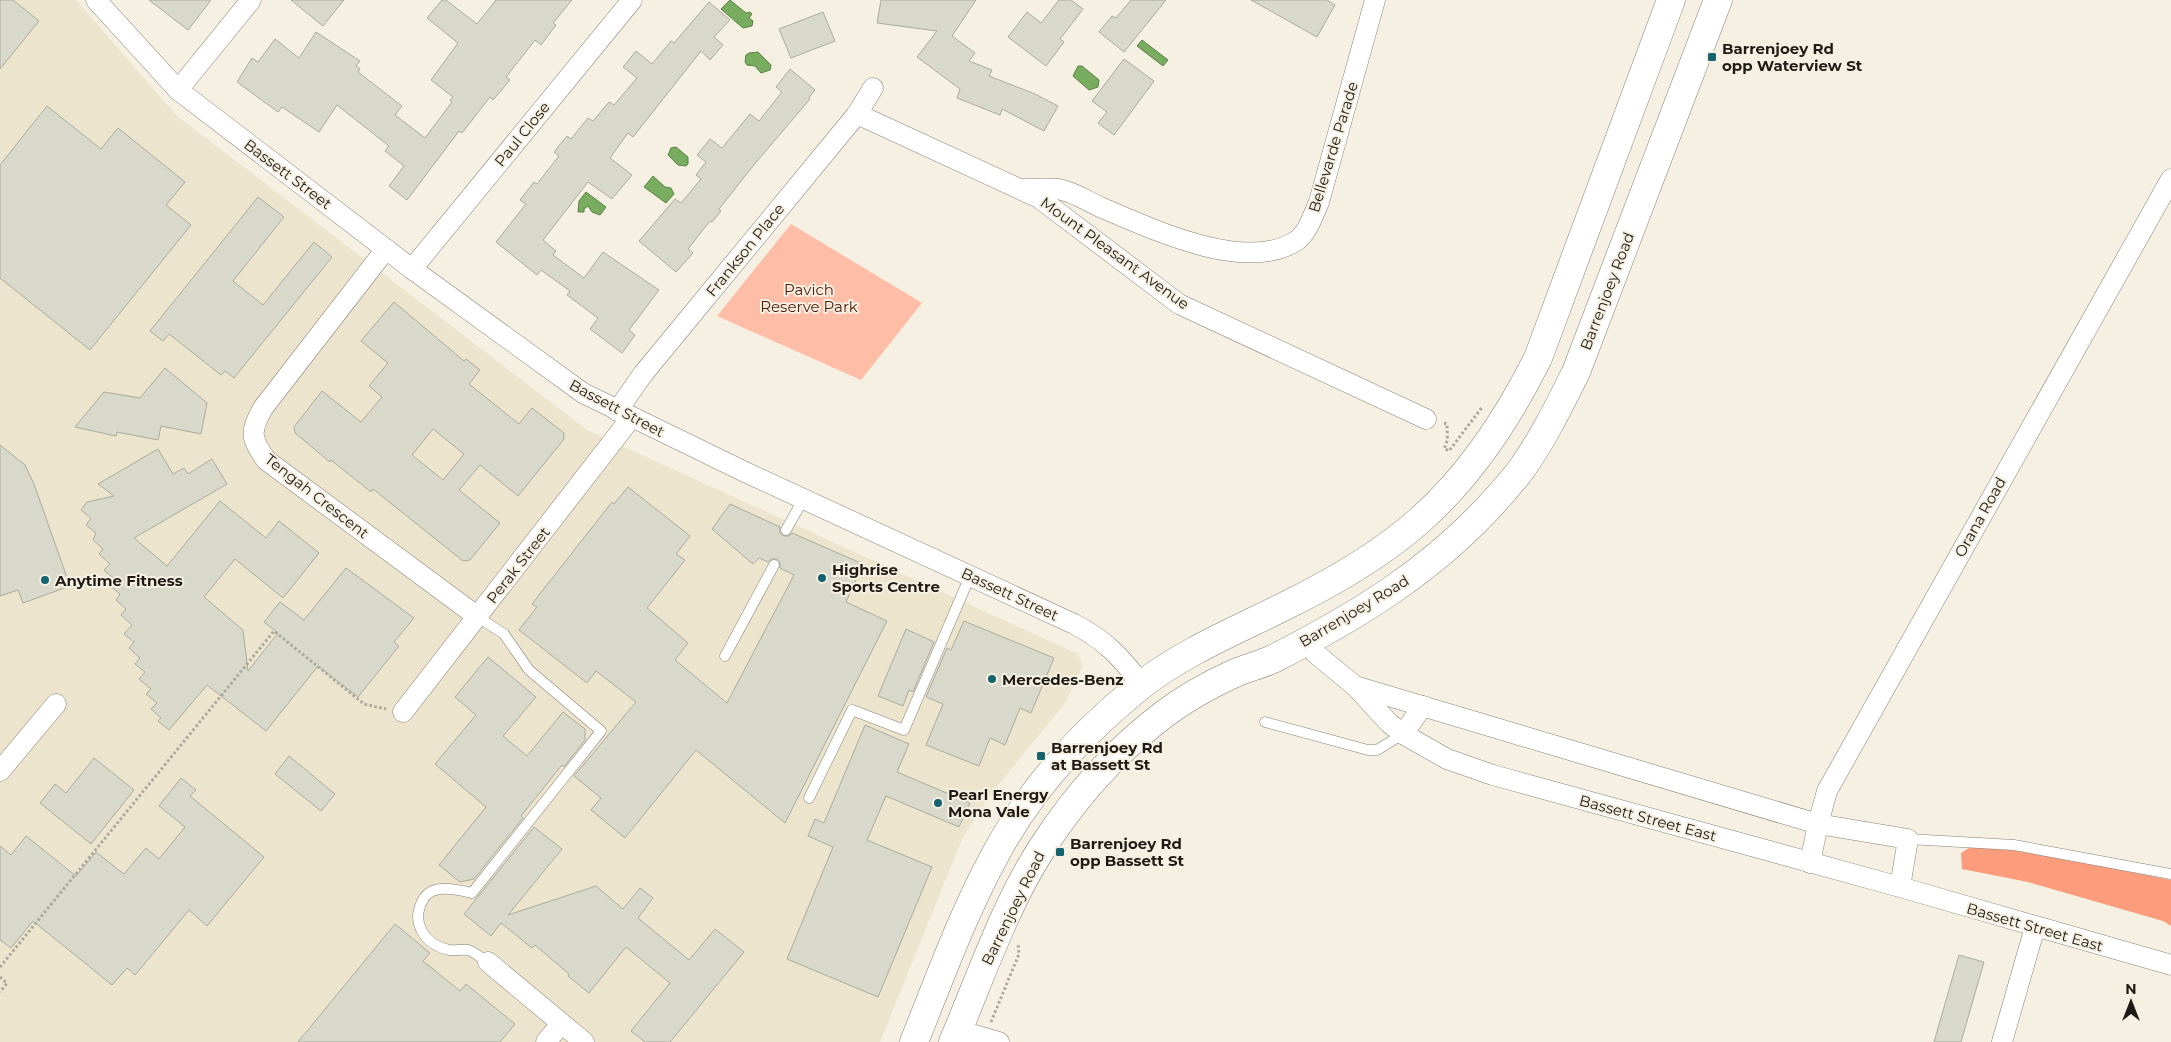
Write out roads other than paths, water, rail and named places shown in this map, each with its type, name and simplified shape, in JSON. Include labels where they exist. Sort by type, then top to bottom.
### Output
[{"type":"main road","points":[[914,1042],[977,891],[994,856],[1041,786],[1078,742],[1142,685],[1168,667],[1374,556],[1420,521],[1447,494],[1484,450],[1519,396],[1538,358],[1671,0]]},
{"type":"main road","name":"Barrenjoey Road","points":[[956,1036],[1020,887],[1042,848],[1092,782],[1116,757],[1163,715],[1233,673],[1270,660],[1396,589],[1444,552],[1478,519],[1523,468],[1557,410],[1576,372],[1718,0]]},
{"type":"main road","name":"Bassett Street East","points":[[1297,599],[1308,640]]},
{"type":"main road","name":"Bassett Street","points":[[1142,685],[1163,715]]},
{"type":"street","name":"Bassett Street","points":[[96,0],[178,90],[412,268],[583,394],[1093,634],[1117,653],[1142,685]]},
{"type":"street","points":[[178,90],[251,0]]},
{"type":"street","name":"Paul Close","points":[[412,268],[632,0]]},
{"type":"street","name":"Bellevarde Parade","points":[[1019,188],[1059,190],[1169,235],[1212,248],[1241,252],[1272,251],[1297,240],[1308,227],[1319,202],[1375,0]]},
{"type":"street","name":"Frankson Place","points":[[624,414],[643,374],[857,114],[873,88]]},
{"type":"street","name":"Mount Pleasant Avenue","points":[[857,114],[1039,198],[1179,304],[1426,419]]},
{"type":"street","name":"Orana Road","points":[[1810,863],[1827,791],[2171,179]]},
{"type":"street","name":"Tengah Crescent","points":[[386,248],[263,408],[252,427],[256,446],[266,460],[478,617]]},
{"type":"street","name":"Perak Street","points":[[403,712],[478,617],[624,414]]},
{"type":"street","name":"Bassett Street East","points":[[1308,640],[1315,653],[1354,686],[1388,723],[1403,734],[1447,759],[1493,775],[1900,887],[2171,966]]},
{"type":"street","name":"Bassett Street East","points":[[1354,686],[1818,824],[1908,839]]},
{"type":"street","points":[[0,771],[56,704]]},
{"type":"street","points":[[1403,734],[1423,706]]},
{"type":"street","points":[[1900,887],[1908,839]]},
{"type":"street","points":[[2002,1042],[2035,927]]},
{"type":"street","points":[[488,962],[584,1042]]},
{"type":"street","points":[[546,1042],[561,1024]]},
{"type":"street","points":[[956,1036],[999,1042]]},
{"type":"lane","points":[[786,530],[804,498]]},
{"type":"lane","points":[[725,656],[774,566]]},
{"type":"lane","points":[[809,798],[852,710],[904,730],[970,576]]},
{"type":"lane","points":[[478,617],[504,634],[529,670],[601,731],[472,893],[440,889],[427,894],[420,905],[418,916],[419,929],[429,942],[449,950],[469,950],[488,962]]},
{"type":"lane","points":[[1265,722],[1368,750],[1377,750],[1403,734]]},
{"type":"lane","name":"Bassett Street East","points":[[1908,839],[2014,845],[2171,874]]},
{"type":"place","name":"Barrenjoey Rd opp Waterview St","points":[[1712,57]]},
{"type":"place","name":"Highrise Sports Centre","points":[[822,578]]},
{"type":"place","name":"Anytime Fitness","points":[[45,580]]},
{"type":"place","name":"Mercedes-Benz","points":[[992,679]]},
{"type":"place","name":"Barrenjoey Rd at Bassett St","points":[[1041,756]]},
{"type":"place","name":"Pearl Energy Mona Vale","points":[[938,803]]},
{"type":"place","name":"Barrenjoey Rd opp Bassett St","points":[[1060,852]]},
{"type":"park label","name":"Pavich Reserve Park","points":[[809,298]]}]
